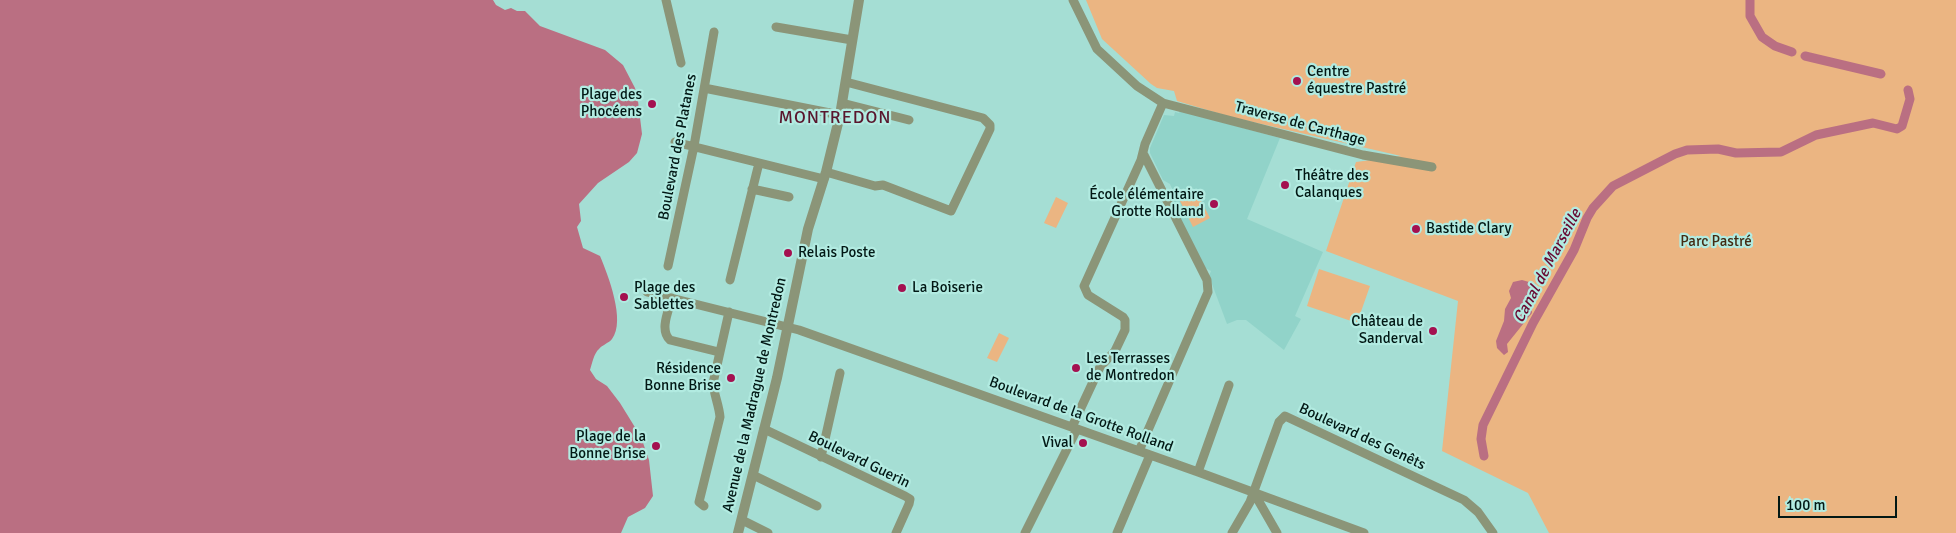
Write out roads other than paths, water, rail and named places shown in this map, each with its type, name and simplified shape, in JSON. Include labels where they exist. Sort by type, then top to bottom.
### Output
[{"type":"street","points":[[666,0],[681,63]]},
{"type":"street","name":"Avenue de la Madrague de Montredon","points":[[738,533],[788,326],[808,229],[825,175],[840,115],[859,0]]},
{"type":"street","name":"Traverse de Carthage","points":[[1073,0],[1097,49],[1136,86],[1163,103],[1363,155],[1432,167]]},
{"type":"street","points":[[776,27],[852,40]]},
{"type":"street","name":"Boulevard des Platanes","points":[[668,266],[694,146],[714,32]]},
{"type":"street","points":[[675,142],[874,186],[883,185],[952,210],[990,129],[987,121],[983,118],[846,82]]},
{"type":"street","points":[[709,89],[840,115]]},
{"type":"street","points":[[842,103],[909,120]]},
{"type":"street","points":[[1025,533],[1100,367],[1115,351],[1126,330],[1123,317],[1088,295],[1084,286],[1144,155],[1145,144],[1163,103]]},
{"type":"street","points":[[1139,451],[1208,292],[1207,280],[1144,155]]},
{"type":"street","points":[[730,280],[759,162]]},
{"type":"street","points":[[752,188],[789,197]]},
{"type":"street","name":"Boulevard de la Grotte Rolland","points":[[647,292],[788,326],[1364,533]]},
{"type":"street","points":[[672,298],[664,330],[666,337],[670,340],[720,352]]},
{"type":"street","points":[[704,506],[699,502],[720,417],[713,383],[729,312]]},
{"type":"street","points":[[821,457],[840,373]]},
{"type":"street","points":[[1198,472],[1229,385]]},
{"type":"street","name":"Boulevard des Genêts","points":[[1254,493],[1279,422],[1284,416],[1464,500],[1478,512],[1493,533]]},
{"type":"street","name":"Boulevard Guerin","points":[[764,429],[910,499],[896,533]]},
{"type":"street","points":[[1117,533],[1150,455]]},
{"type":"street","points":[[753,475],[816,506]]},
{"type":"street","points":[[1232,533],[1254,493]]},
{"type":"street","points":[[1254,493],[1277,533]]},
{"type":"street","points":[[742,520],[768,533]]},
{"type":"waterway","name":"Canal de Marseille","points":[[1750,0],[1750,16],[1762,37],[1775,46],[1792,52]]},
{"type":"waterway","name":"Canal de Marseille","points":[[1805,56],[1881,74]]},
{"type":"waterway","name":"Canal de Marseille","points":[[1484,456],[1481,439],[1483,425],[1533,323],[1574,250],[1587,218],[1593,208],[1613,186],[1675,154],[1687,150],[1718,149],[1736,153],[1781,152],[1816,135],[1873,123],[1897,129],[1902,126],[1910,99],[1908,90]]},
{"type":"place","name":"Centre équestre Pastré","points":[[1297,81]]},
{"type":"place","name":"Plage des Phocéens","points":[[652,104]]},
{"type":"place","name":"Théâtre des Calanques","points":[[1285,185]]},
{"type":"place","name":"École élémentaire Grotte Rolland","points":[[1214,204]]},
{"type":"place","name":"Bastide Clary","points":[[1416,229]]},
{"type":"place","name":"Relais Poste","points":[[788,253]]},
{"type":"place","name":"La Boiserie","points":[[902,288]]},
{"type":"place","name":"Plage des Sablettes","points":[[624,297]]},
{"type":"place","name":"Château de Sanderval","points":[[1433,331]]},
{"type":"place","name":"Les Terrasses de Montredon","points":[[1076,368]]},
{"type":"place","name":"Résidence Bonne Brise","points":[[731,378]]},
{"type":"place","name":"Vival","points":[[1083,443]]},
{"type":"place","name":"Plage de la Bonne Brise","points":[[656,446]]},
{"type":"district","name":"MONTREDON","points":[[835,118]]},
{"type":"park label","name":"Parc Pastré","points":[[1716,242]]}]
